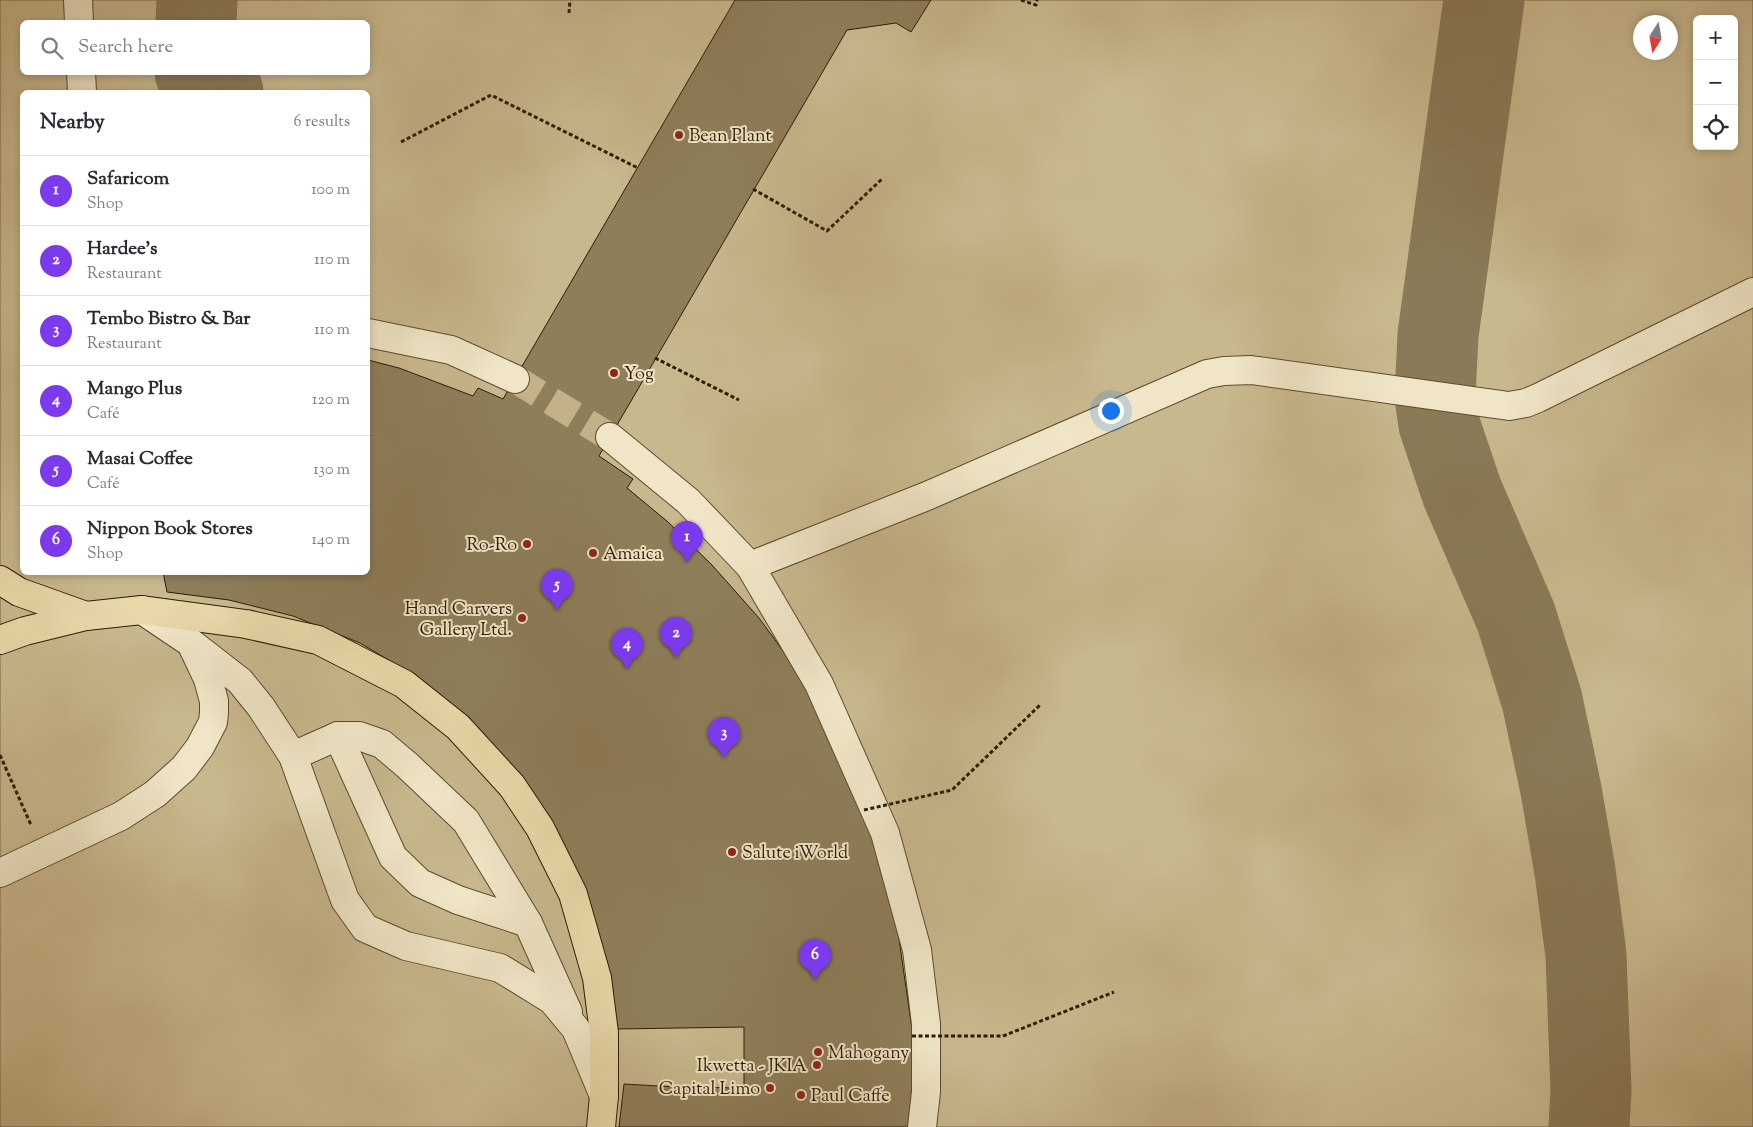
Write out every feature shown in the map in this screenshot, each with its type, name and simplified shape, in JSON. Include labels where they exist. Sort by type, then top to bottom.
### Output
[{"type":"main road","points":[[0,580],[19,592],[86,616]]},
{"type":"main road","points":[[0,640],[24,631],[86,616],[142,610],[246,624],[318,640],[404,684],[458,727],[512,786],[540,828],[573,894],[597,978],[604,1034],[604,1096],[601,1127]]},
{"type":"lane","points":[[78,0],[79,20]]},
{"type":"lane","points":[[81,75],[82,90]]},
{"type":"lane","points":[[750,566],[927,496],[1207,374],[1251,370],[1509,406],[1526,403],[1538,398],[1753,292]]},
{"type":"lane","points":[[370,333],[452,350],[515,379]]},
{"type":"lane","points":[[610,437],[688,502],[750,566],[819,684],[885,833],[917,950],[926,1024],[926,1092],[922,1127]]},
{"type":"lane","points":[[142,610],[191,643],[240,681],[261,706],[293,756],[345,900],[365,928],[406,946],[500,968],[552,1000],[576,1029]]},
{"type":"lane","points":[[0,873],[121,816],[155,794],[184,768],[200,747],[213,722],[214,701],[208,679],[191,643]]},
{"type":"lane","points":[[293,756],[338,736],[360,736],[382,744],[466,821],[528,923],[604,1096]]},
{"type":"lane","points":[[338,736],[393,857],[420,883],[458,900],[528,923]]},
{"type":"path","points":[[569,13],[570,0]]},
{"type":"path","points":[[1021,0],[1036,5],[1037,0]]},
{"type":"path","points":[[401,142],[491,96],[638,168]]},
{"type":"path","points":[[753,190],[827,232],[883,178]]},
{"type":"path","points":[[655,358],[739,400]]},
{"type":"path","points":[[864,810],[952,790],[1040,705]]},
{"type":"path","points":[[0,755],[43,854]]},
{"type":"path","points":[[912,1036],[1003,1036],[1114,992]]},
{"type":"shaded area","points":[[0,0],[1753,0],[1753,1127],[0,1127]]},
{"type":"building","points":[[735,0],[931,0],[911,32],[896,23],[847,30],[599,456],[633,479],[627,488],[668,522],[712,565],[759,618],[789,659],[822,714],[856,786],[892,891],[912,1029],[914,1071],[911,1127],[619,1127],[624,1084],[744,1088],[744,1027],[616,1029],[600,947],[481,734],[422,680],[360,643],[293,616],[229,600],[167,592],[164,575],[370,575],[370,361],[399,368],[473,396],[478,388],[503,399]]},
{"type":"taxiway","points":[[196,20],[197,0]]},
{"type":"taxiway","points":[[1484,0],[1438,335],[1435,397],[1439,424],[1462,492],[1516,617],[1542,700],[1561,790],[1575,871],[1586,955],[1591,1091],[1589,1127]]},
{"type":"taxiway","points":[[198,75],[208,85],[219,90]]},
{"type":"tunnel","points":[[515,379],[610,437]]},
{"type":"place","name":"Bean Plant","points":[[679,135]]},
{"type":"place","name":"Yog","points":[[614,373]]},
{"type":"place","name":"Ro-Ro","points":[[527,544]]},
{"type":"place","name":"Amaica","points":[[593,553]]},
{"type":"place","name":"Safaricom","points":[[687,562]]},
{"type":"place","name":"Masai Coffee","points":[[557,610]]},
{"type":"place","name":"Hand Carvers Gallery Ltd.","points":[[522,618]]},
{"type":"place","name":"Hardee's","points":[[676,658]]},
{"type":"place","name":"Mango Plus","points":[[627,669]]},
{"type":"place","name":"Tembo Bistro & Bar","points":[[724,758]]},
{"type":"place","name":"Salute iWorld","points":[[732,852]]},
{"type":"place","name":"Nippon Book Stores","points":[[815,980]]},
{"type":"place","name":"Mahogany","points":[[818,1052]]},
{"type":"place","name":"Ikwetta - JKIA","points":[[817,1065]]},
{"type":"place","name":"Capital Limo","points":[[770,1088]]},
{"type":"place","name":"Paul Caffe","points":[[801,1095]]}]
